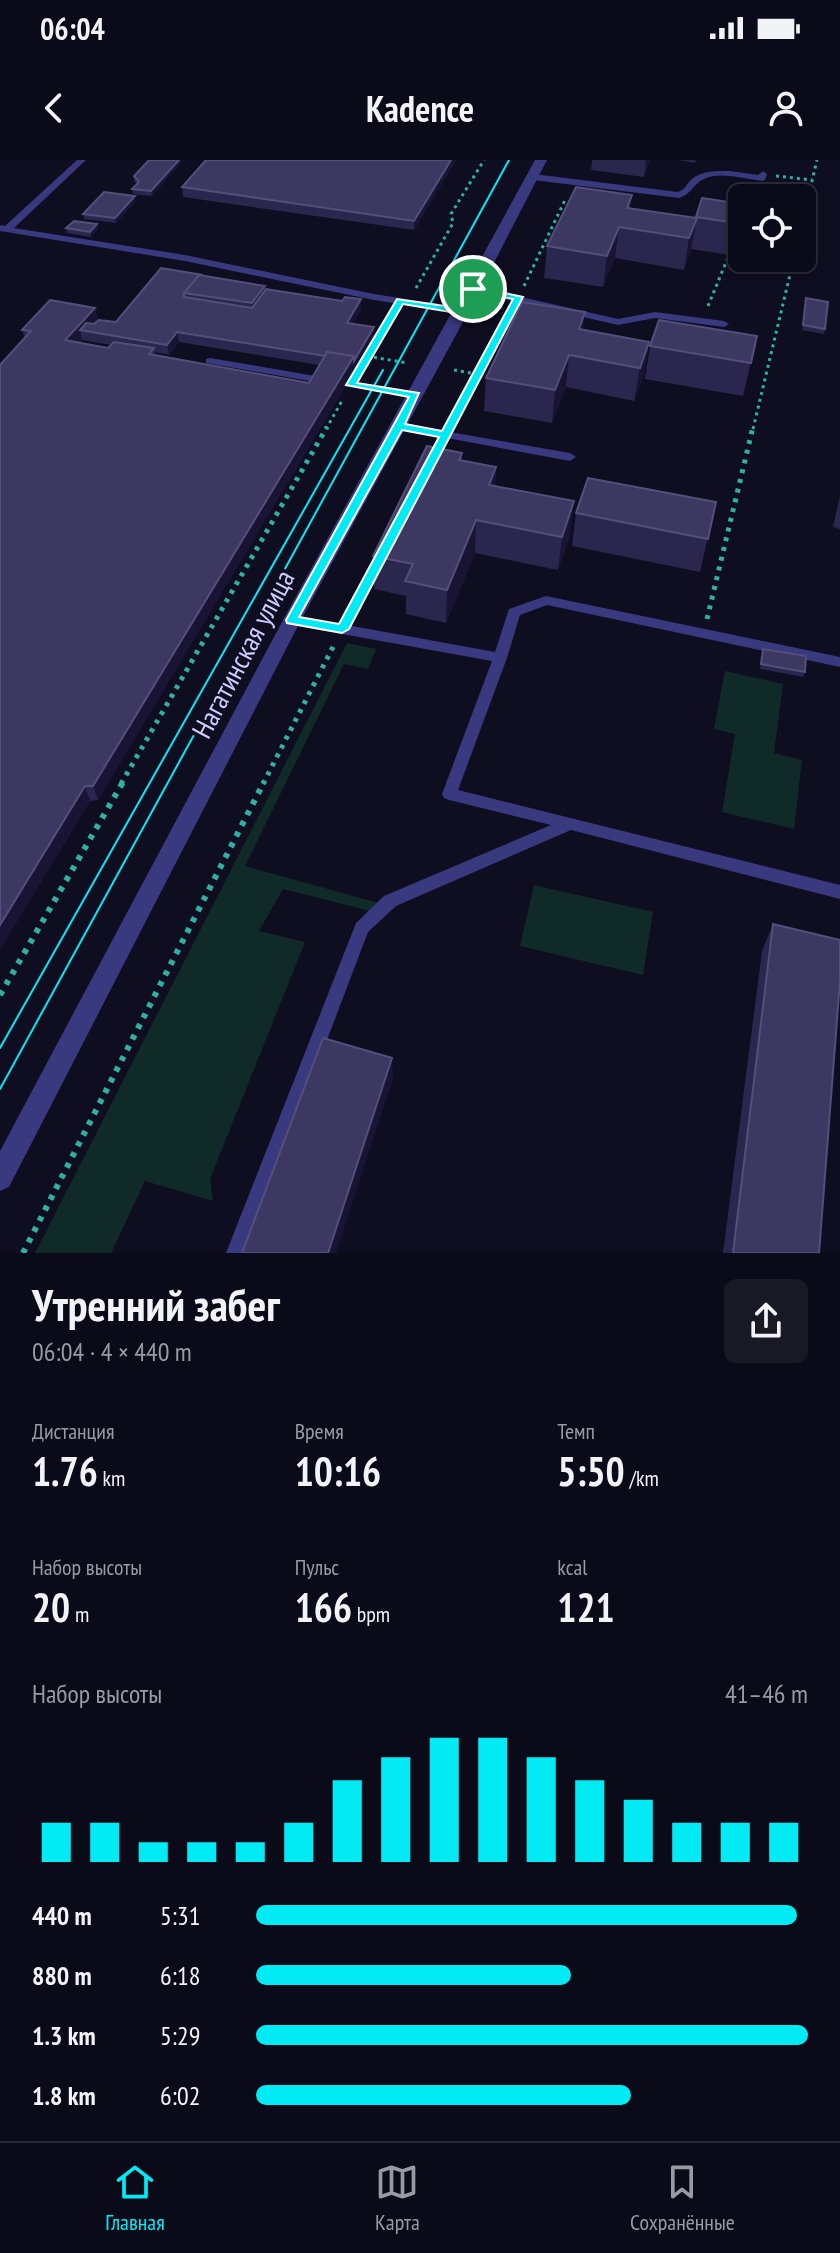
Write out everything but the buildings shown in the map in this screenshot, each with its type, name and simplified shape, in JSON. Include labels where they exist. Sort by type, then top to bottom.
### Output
[{"type":"street","name":"Нагатинская улица","points":[[0,1178],[292,620],[462,311],[541,160]]},
{"type":"lane","points":[[3,228],[82,160]]},
{"type":"lane","points":[[533,177],[665,194],[687,192],[699,175],[716,173],[762,178],[763,174]]},
{"type":"lane","points":[[661,206],[665,194]]},
{"type":"lane","points":[[3,228],[185,258],[462,311]]},
{"type":"lane","points":[[473,289],[618,322],[655,315],[724,324]]},
{"type":"lane","points":[[210,361],[321,380]]},
{"type":"lane","points":[[349,384],[415,395]]},
{"type":"lane","points":[[398,426],[570,457]]},
{"type":"lane","points":[[840,662],[546,600],[514,612],[449,794],[840,892]]},
{"type":"lane","points":[[292,620],[342,629],[388,644],[500,658]]},
{"type":"lane","points":[[236,1253],[362,928],[390,901],[570,824]]},
{"type":"path","points":[[0,995],[349,384],[400,301],[416,288],[453,223],[451,214],[484,160]]},
{"type":"path","points":[[811,184],[817,160]]},
{"type":"path","points":[[763,174],[812,180]]},
{"type":"path","points":[[445,435],[574,182]]},
{"type":"path","points":[[703,321],[728,258]]},
{"type":"path","points":[[704,633],[791,272]]},
{"type":"path","points":[[367,356],[407,363]]},
{"type":"path","points":[[454,370],[477,374]]},
{"type":"path","points":[[23,1253],[379,559]]},
{"type":"green space","points":[[347,643],[376,649],[368,669],[344,664],[245,866],[382,904],[374,912],[283,889],[259,931],[305,942],[210,1179],[213,1201],[145,1181],[111,1253],[35,1253]]},
{"type":"green space","points":[[725,671],[783,684],[774,753],[802,760],[794,829],[722,812],[735,734],[714,729]]},
{"type":"green space","points":[[534,885],[653,912],[643,975],[520,946]]},
{"type":"tram line","points":[[0,1089],[509,160]]},
{"type":"tram line","points":[[0,1048],[383,370]]},
{"type":"route","points":[[473,289],[462,311],[400,301],[351,385],[415,395],[398,426],[445,435],[342,629],[292,620],[398,426],[445,435],[518,297],[473,289]]}]
